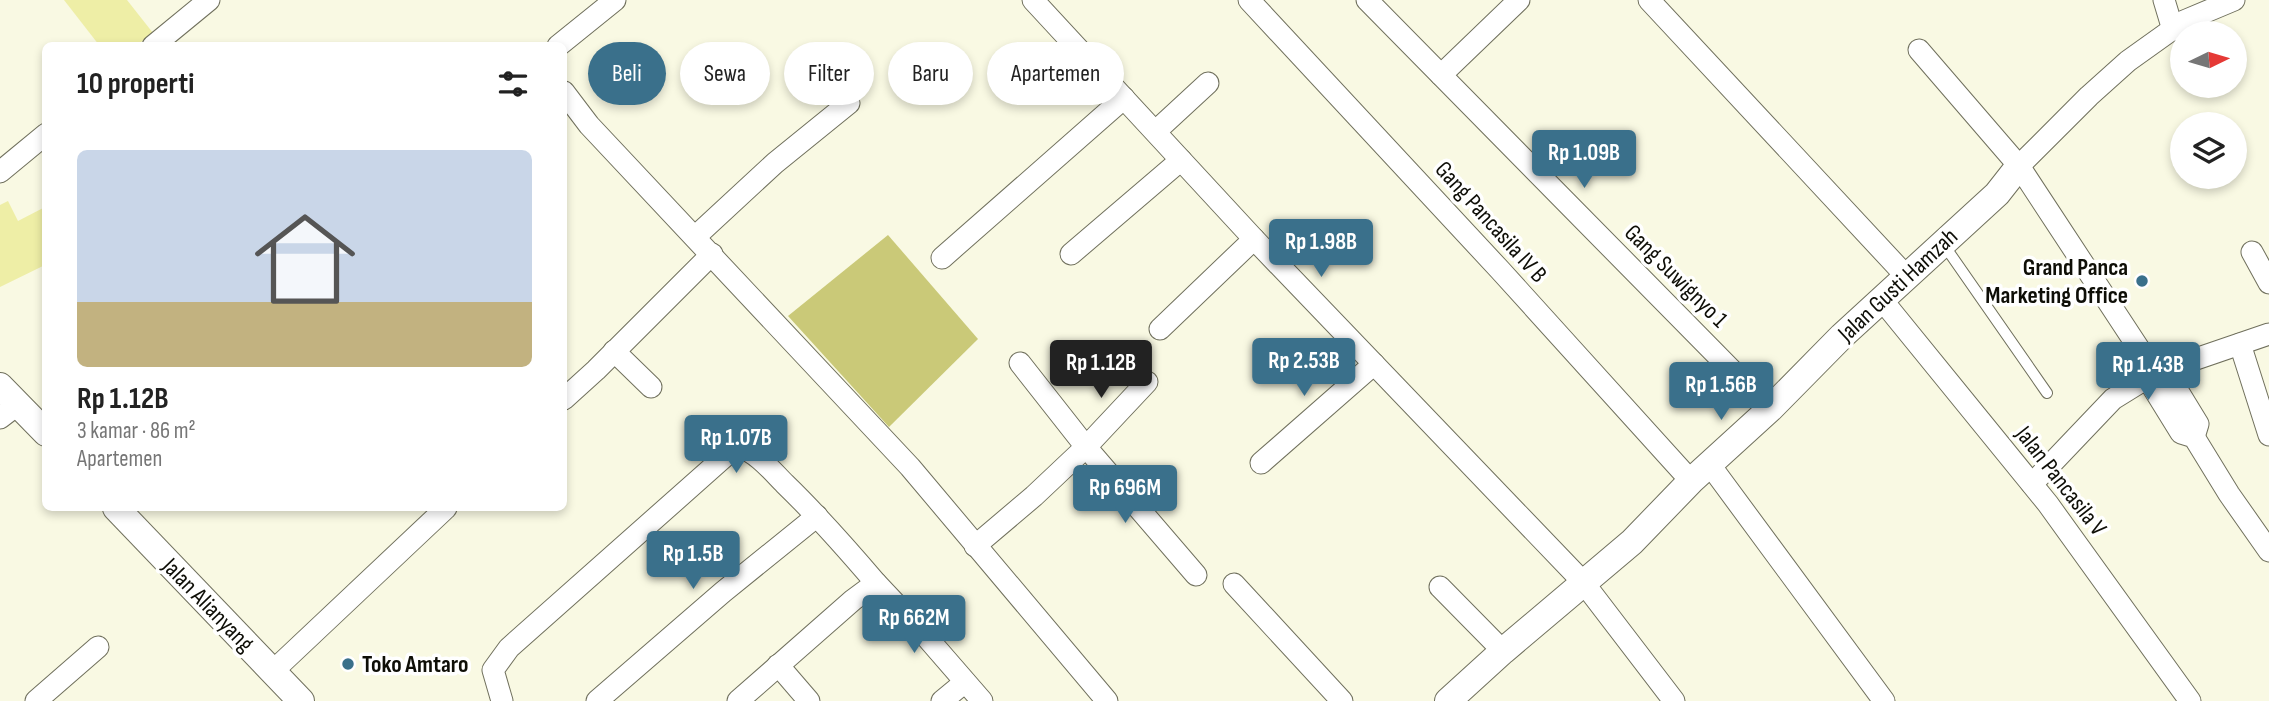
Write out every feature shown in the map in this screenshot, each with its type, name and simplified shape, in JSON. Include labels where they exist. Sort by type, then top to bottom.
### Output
[{"type":"street","points":[[158,42],[209,0]]},
{"type":"street","points":[[563,42],[615,0]]},
{"type":"street","points":[[1033,0],[1072,42]]},
{"type":"street","name":"Gang Pancasila IV B","points":[[1249,0],[1483,251],[1701,473],[1884,701]]},
{"type":"street","name":"Gang Suwignyo 1","points":[[1367,0],[1770,409]]},
{"type":"street","points":[[1441,75],[1519,0]]},
{"type":"street","points":[[1649,0],[1907,277]]},
{"type":"street","points":[[2164,0],[2170,21]]},
{"type":"street","name":"Jalan Gusti Hamzah","points":[[2184,21],[2234,0]]},
{"type":"street","name":"Jalan Gusti Hamzah","points":[[1462,696],[1503,651],[1632,542],[1842,336],[1997,194],[2019,166],[2089,96],[2129,61],[2170,32]]},
{"type":"street","points":[[1919,50],[2019,166],[2155,374],[2181,433],[2194,437],[2269,551]]},
{"type":"street","points":[[1156,131],[1208,83]]},
{"type":"street","points":[[567,96],[589,125],[910,467],[1107,701]]},
{"type":"street","points":[[1124,98],[1254,239],[1583,582],[1674,701]]},
{"type":"street","points":[[695,237],[775,163],[847,105]]},
{"type":"street","points":[[942,258],[1116,105]]},
{"type":"street","points":[[0,172],[42,137]]},
{"type":"street","points":[[1071,254],[1181,160]]},
{"type":"street","points":[[1160,329],[1254,239]]},
{"type":"street","points":[[2252,252],[2269,283]]},
{"type":"street","points":[[567,395],[712,254]]},
{"type":"street","name":"Jalan Pancasila V","points":[[1882,300],[2032,484],[2190,701]]},
{"type":"street","points":[[2032,484],[2113,399],[2155,374],[2269,334]]},
{"type":"street","points":[[2240,344],[2269,435]]},
{"type":"street","points":[[614,351],[651,387]]},
{"type":"street","points":[[1020,363],[1086,447],[1196,575]]},
{"type":"street","points":[[1261,463],[1374,364]]},
{"type":"street","points":[[975,546],[1086,447],[1147,382]]},
{"type":"street","points":[[6,403],[42,430]]},
{"type":"street","points":[[502,701],[493,670],[509,648],[731,451],[739,447],[750,450],[817,516],[982,701]]},
{"type":"street","name":"Jalan Alianyang","points":[[119,511],[301,701]]},
{"type":"street","points":[[272,672],[443,511]]},
{"type":"street","points":[[597,701],[723,592],[817,516]]},
{"type":"street","points":[[738,701],[876,583]]},
{"type":"street","points":[[1234,584],[1342,701]]},
{"type":"street","points":[[1440,587],[1503,651]]},
{"type":"street","points":[[36,701],[98,647]]},
{"type":"street","points":[[778,665],[809,701]]},
{"type":"street","points":[[942,701],[965,682]]},
{"type":"lane","points":[[1942,243],[2047,393]]},
{"type":"green space","points":[[64,0],[127,0],[153,33],[141,42],[97,42]]},
{"type":"green space","points":[[8,201],[18,221],[42,209],[42,266],[0,287],[0,205]]},
{"type":"shaded area","points":[[888,235],[978,339],[889,427],[788,316]]},
{"type":"place","name":"Grand Panca Marketing Office","points":[[2142,281]]},
{"type":"place","name":"Toko Amtaro","points":[[348,664]]}]
